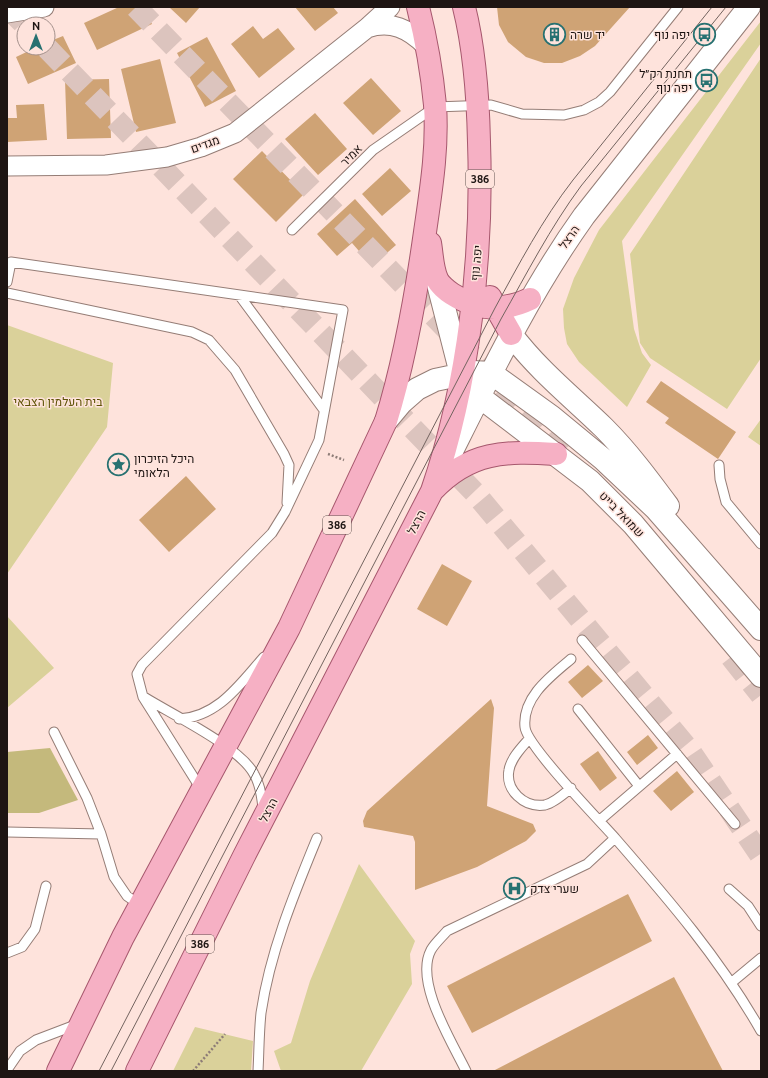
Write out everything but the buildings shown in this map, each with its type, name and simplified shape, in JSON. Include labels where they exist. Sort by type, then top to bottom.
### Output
[{"type":"main road","name":"386","points":[[58,1071],[140,905],[289,628],[386,421],[396,390],[418,285],[435,159],[435,107],[426,46],[418,7]]},
{"type":"main road","name":"יפה נוף","points":[[432,491],[449,438],[461,374],[477,253],[480,177],[478,105],[473,50],[464,7]]},
{"type":"main road","points":[[427,220],[437,280],[449,292],[471,304],[495,308],[519,304],[530,299]]},
{"type":"main road","points":[[477,253],[482,273],[495,308],[512,334]]},
{"type":"main road","points":[[432,491],[446,476],[460,466],[477,459],[521,452],[556,454]]},
{"type":"main road","name":"הרצל","points":[[137,1071],[264,817],[432,491]]},
{"type":"street","points":[[7,13],[44,7]]},
{"type":"street","name":"מגדים","points":[[7,166],[106,165],[167,157],[201,147],[235,133],[367,28],[390,7]]},
{"type":"street","name":"הרצל","points":[[432,491],[530,299],[562,247],[584,216],[749,7]]},
{"type":"street","points":[[367,28],[377,25],[397,26],[413,34],[426,46]]},
{"type":"street","name":"שמואל בייט","points":[[437,280],[461,374],[467,384],[479,398],[590,480],[633,524],[761,676]]},
{"type":"street","points":[[512,334],[525,352],[549,377],[604,428],[632,459],[726,589]]},
{"type":"street","points":[[386,421],[401,403],[417,389],[435,380],[473,372],[491,373],[552,417],[602,459],[656,509],[761,629]]},
{"type":"lane","points":[[435,107],[491,105],[522,114],[543,116],[564,115],[584,110],[599,102],[610,92],[678,7]]},
{"type":"lane","name":"אמיר","points":[[292,230],[373,150],[435,107]]},
{"type":"lane","points":[[8,276],[11,262],[343,310],[319,440],[285,512],[272,533],[142,665],[137,674],[143,696],[201,790]]},
{"type":"lane","points":[[7,293],[192,332],[209,340],[235,370],[284,454],[289,466],[289,484],[285,512]]},
{"type":"lane","points":[[239,295],[324,410]]},
{"type":"lane","points":[[719,466],[720,479],[726,502],[761,544]]},
{"type":"lane","points":[[179,719],[191,718],[203,714],[218,705],[238,687],[289,628]]},
{"type":"lane","points":[[582,640],[735,824]]},
{"type":"lane","points":[[571,659],[541,684],[534,695],[526,717],[525,728],[529,739],[699,937],[731,983],[761,1031]]},
{"type":"lane","points":[[143,696],[225,746],[243,760],[254,773],[262,798],[264,817]]},
{"type":"lane","points":[[578,709],[639,786]]},
{"type":"lane","points":[[54,732],[87,798],[101,834],[114,878],[127,896],[140,905]]},
{"type":"lane","points":[[529,739],[519,750],[509,770],[510,784],[513,792],[519,799],[530,804],[545,804],[556,799],[571,788]]},
{"type":"lane","points":[[600,820],[677,754]]},
{"type":"lane","points":[[7,832],[101,834]]},
{"type":"lane","points":[[258,1071],[261,1013],[270,971],[281,929],[317,838]]},
{"type":"lane","points":[[466,1071],[432,1000],[426,971],[431,950],[447,931],[587,864],[615,838]]},
{"type":"lane","points":[[7,953],[22,947],[35,929],[46,886]]},
{"type":"lane","points":[[729,889],[748,906],[761,926]]},
{"type":"lane","points":[[748,906],[761,912]]},
{"type":"lane","points":[[731,983],[761,958]]},
{"type":"lane","points":[[7,1070],[20,1051],[36,1040],[81,1023]]},
{"type":"path","points":[[315,449],[351,463]]},
{"type":"path","points":[[193,1071],[225,1034]]},
{"type":"green space","points":[[761,21],[761,43],[622,241],[634,329],[642,353],[651,365],[627,407],[579,362],[567,344],[563,309],[574,278],[599,230]]},
{"type":"green space","points":[[761,58],[761,358],[727,409],[650,358],[640,343],[630,254]]},
{"type":"green space","name":"בית העלמין הצבאי","points":[[7,325],[113,363],[107,427],[7,574]]},
{"type":"green space","points":[[761,419],[761,446],[748,437]]},
{"type":"green space","points":[[7,616],[54,668],[7,708]]},
{"type":"green space","points":[[359,864],[415,941],[410,954],[412,984],[361,1071],[281,1071],[274,1051],[291,1043],[310,981]]},
{"type":"green space","points":[[195,1027],[253,1041],[251,1071],[173,1071]]},
{"type":"shaded area","points":[[50,748],[78,800],[39,813],[7,813],[7,752]]},
{"type":"tunnel","points":[[7,7],[16,16]]},
{"type":"tunnel","points":[[136,7],[535,421],[565,456]]},
{"type":"tunnel","points":[[55,56],[475,493],[690,751],[761,856]]},
{"type":"tunnel","points":[[731,657],[761,695]]},
{"type":"tram line","points":[[99,1071],[495,308],[531,242],[573,180],[712,7]]},
{"type":"tram line","points":[[111,1071],[501,319],[539,251],[581,186],[726,7]]},
{"type":"place","name":"יד שרה","points":[[555,34]]},
{"type":"place","name":"יפה נוף","points":[[705,34]]},
{"type":"place","name":"תחנת רק״ל יפה נוף","points":[[707,80]]},
{"type":"place","name":"היכל הזיכרון הלאומי","points":[[118,465]]},
{"type":"place","name":"שערי צדק","points":[[514,888]]}]
